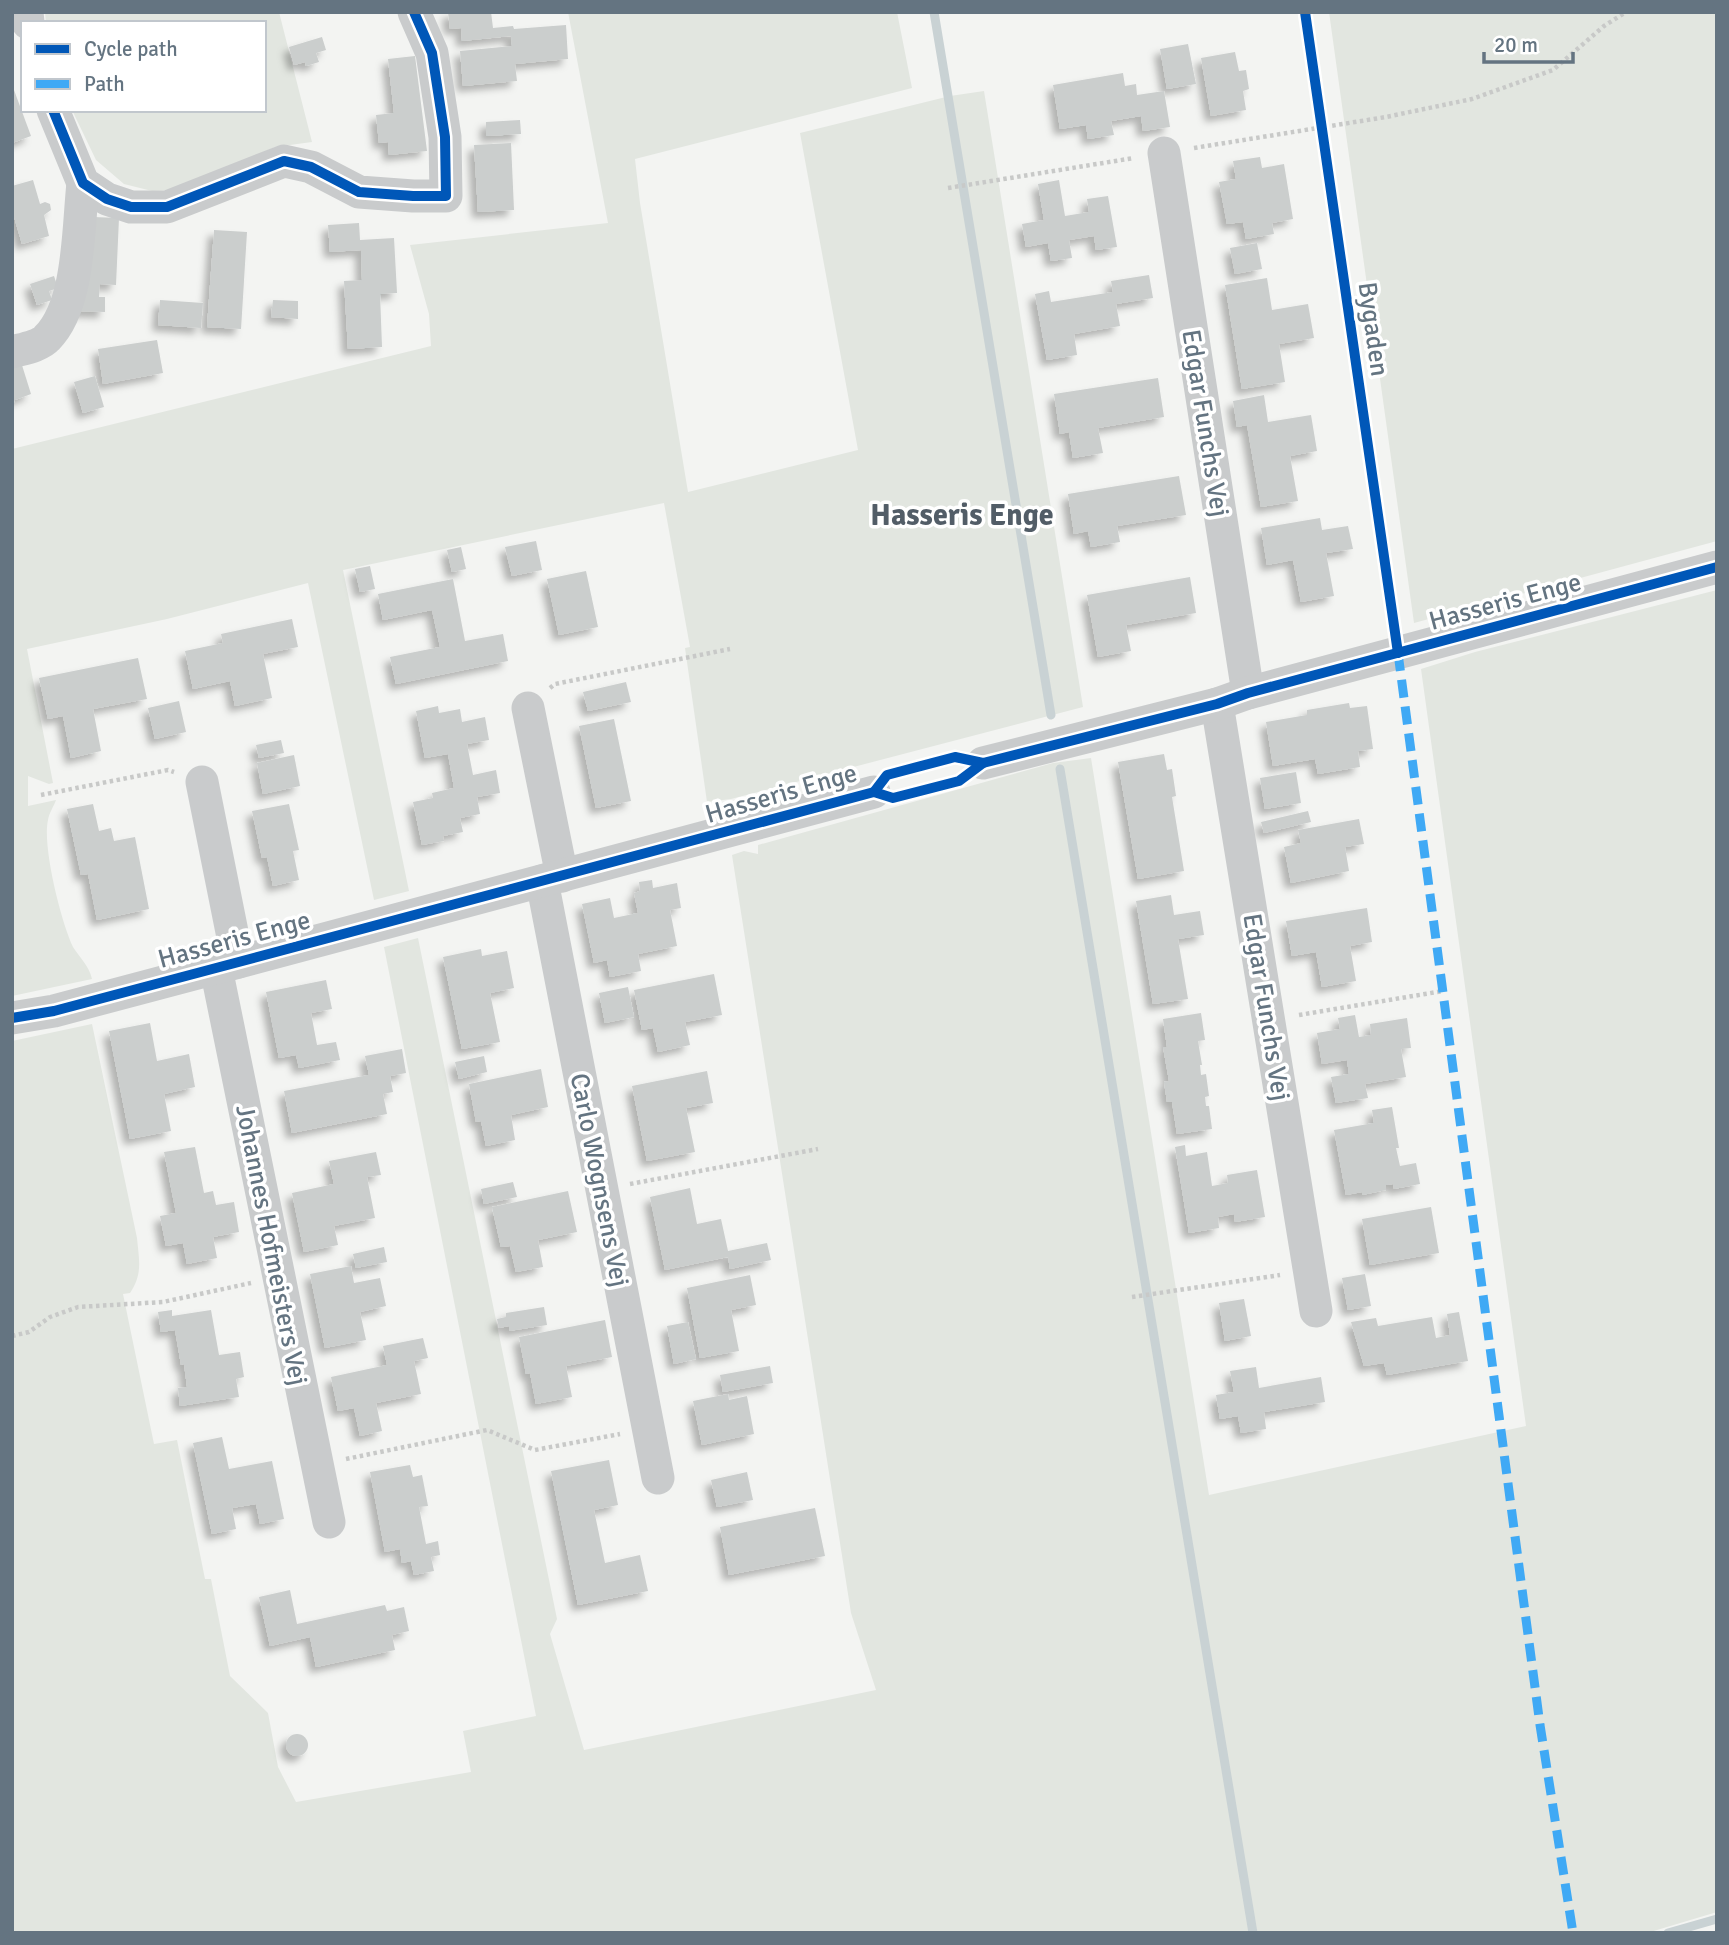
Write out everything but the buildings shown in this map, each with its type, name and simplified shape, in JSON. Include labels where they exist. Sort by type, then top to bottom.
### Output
[{"type":"street","points":[[83,183],[107,199],[131,207],[167,207],[284,161],[311,167],[359,192],[413,197],[446,196],[445,137],[432,53],[414,12]]},
{"type":"street","points":[[12,352],[46,340],[63,317],[73,289],[83,183],[54,112]]},
{"type":"street","name":"Edgar Funchs Vej","points":[[1164,153],[1248,692]]},
{"type":"street","name":"Hasseris Enge","points":[[983,763],[1217,704],[1248,692],[1717,567]]},
{"type":"street","name":"Edgar Funchs Vej","points":[[1217,704],[1316,1311]]},
{"type":"street","name":"Carlo Wognsens Vej","points":[[528,708],[552,879],[602,1189],[658,1478]]},
{"type":"street","name":"Johannes Hofmeisters Vej","points":[[202,782],[227,965],[279,1277],[329,1522]]},
{"type":"street","name":"Hasseris Enge","points":[[12,1018],[54,1011],[874,792]]},
{"type":"path","points":[[947,188],[1386,117],[1472,99],[1553,70],[1604,26],[1626,12]]},
{"type":"path","points":[[1320,114],[1324,141]]},
{"type":"path","points":[[528,708],[555,684],[730,649]]},
{"type":"path","points":[[41,795],[168,770],[202,782]]},
{"type":"path","points":[[1269,1020],[1443,991]]},
{"type":"path","points":[[602,1189],[818,1149]]},
{"type":"path","points":[[1132,1297],[1310,1270]]},
{"type":"path","points":[[12,1336],[29,1332],[50,1317],[78,1307],[163,1302],[279,1277]]},
{"type":"path","points":[[317,1465],[487,1430],[536,1450],[648,1429]]},
{"type":"shaded area","points":[[45,12],[279,12],[312,142],[275,147],[174,190],[152,191],[124,184],[96,160],[73,112],[266,112],[266,21],[46,21]]},
{"type":"shaded area","points":[[568,12],[897,12],[912,88],[635,159],[688,492],[858,450],[800,133],[950,96],[984,91],[1083,707],[731,799],[707,802],[685,648],[690,647],[664,503],[343,570],[409,891],[374,900],[308,583],[167,619],[27,649],[53,783],[28,776],[28,806],[56,800],[49,817],[47,832],[54,884],[68,935],[92,979],[12,996],[12,449],[431,346],[429,314],[410,245],[608,223]]},
{"type":"shaded area","points":[[1329,12],[1717,12],[1717,541],[1414,623]]},
{"type":"shaded area","points":[[1717,590],[1717,1912],[1647,1933],[12,1933],[12,1041],[92,1024],[137,1238],[137,1279],[130,1293],[123,1294],[154,1444],[177,1440],[205,1579],[211,1579],[230,1676],[268,1713],[278,1767],[296,1802],[471,1772],[463,1731],[536,1716],[384,947],[418,938],[557,1619],[550,1634],[584,1750],[876,1690],[851,1613],[732,855],[744,851],[758,854],[758,845],[1053,763],[1091,758],[1209,1495],[1526,1426],[1421,669],[1475,652]]},
{"type":"waterway","points":[[934,12],[1051,715]]},
{"type":"waterway","points":[[1060,769],[1253,1933]]},
{"type":"waterway","points":[[1668,1933],[1717,1919]]},
{"type":"marked path","points":[[1398,653],[1540,1725],[1573,1933]]},
{"type":"cycle path","points":[[54,112],[83,183],[107,199],[131,207],[167,207],[284,161],[311,167],[359,192],[446,196],[445,137],[432,53],[414,12]]},
{"type":"cycle path","name":"Bygaden","points":[[1305,12],[1398,653]]},
{"type":"cycle path","points":[[12,1018],[54,1011],[874,792],[887,775],[955,757],[983,763],[1217,704],[1248,693],[1717,567]]},
{"type":"cycle path","points":[[874,792],[893,798],[959,781],[983,763]]},
{"type":"district","name":"Hasseris Enge","points":[[962,515]]}]
